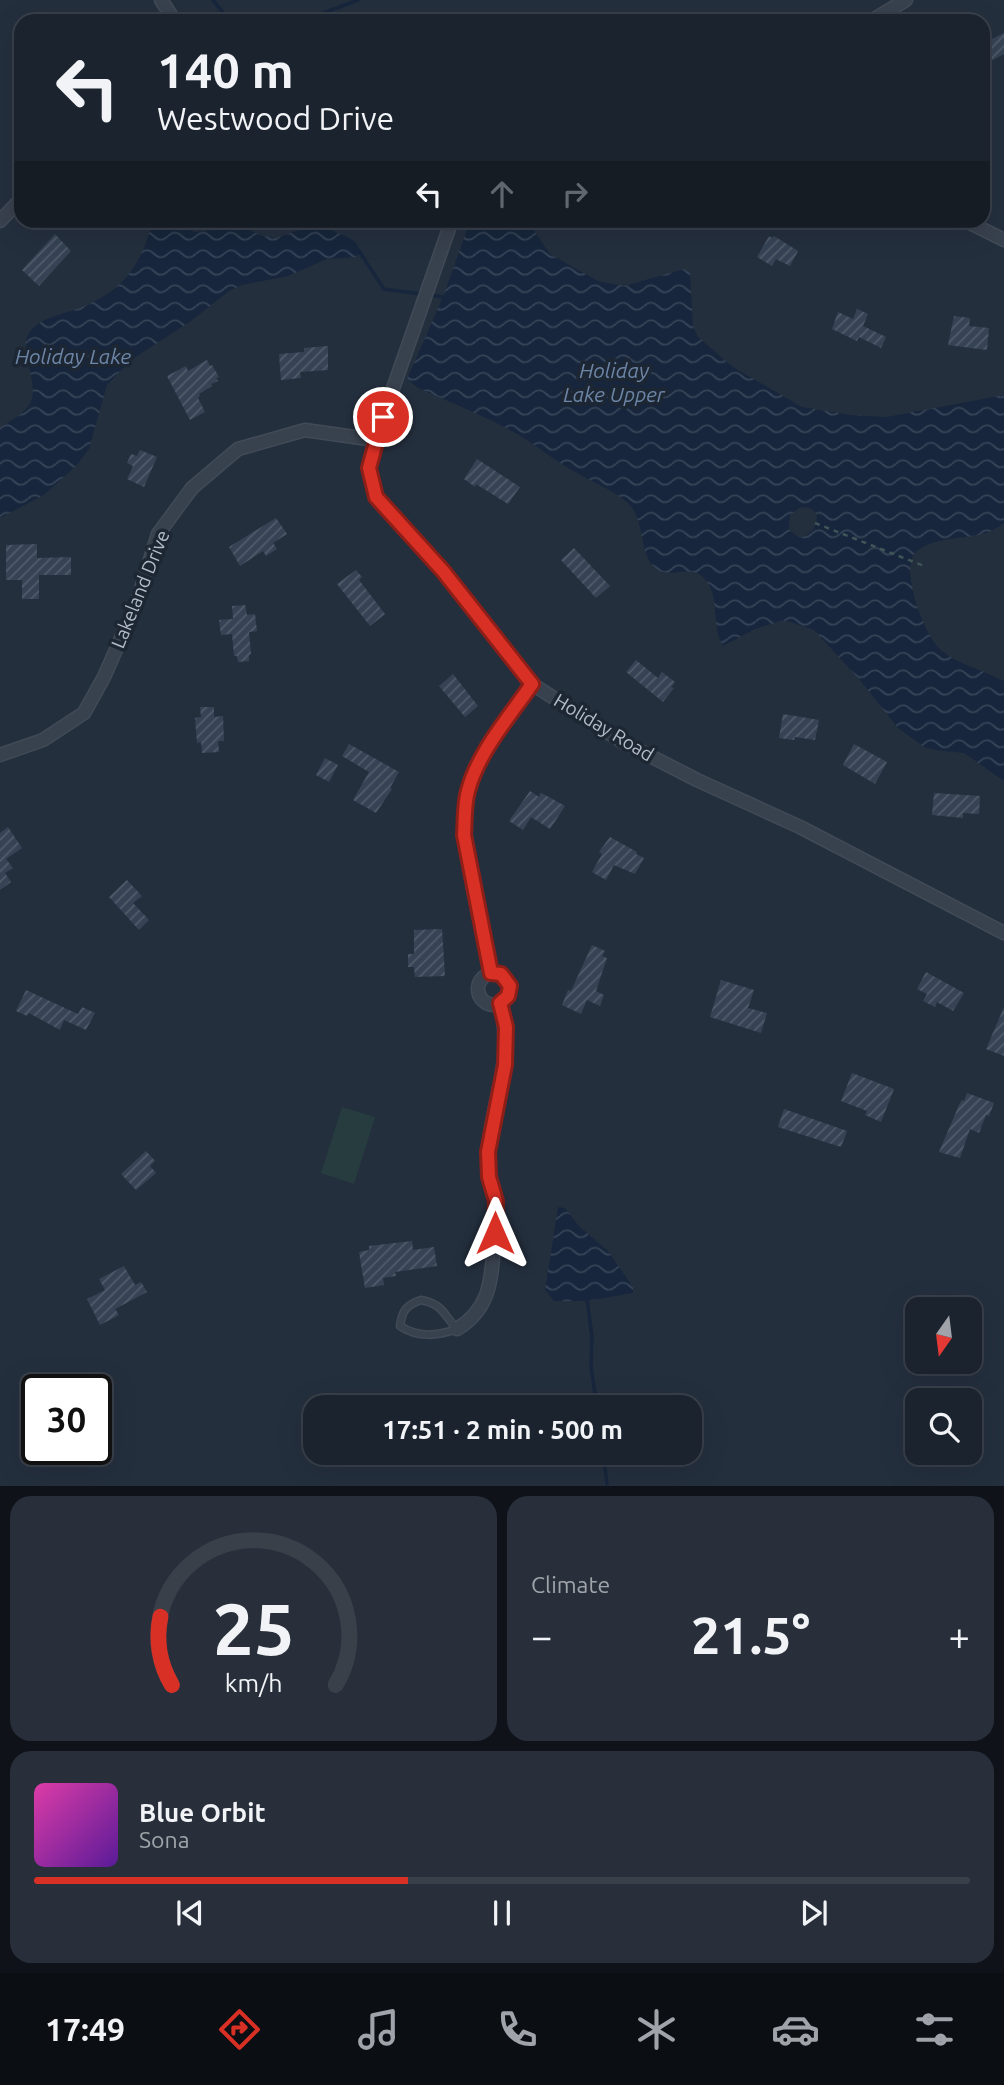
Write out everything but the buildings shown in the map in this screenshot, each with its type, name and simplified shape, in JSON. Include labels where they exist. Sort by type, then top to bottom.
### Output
[{"type":"street","points":[[883,14],[906,0]]},
{"type":"street","points":[[0,221],[14,206]]},
{"type":"street","name":"Holiday Road","points":[[449,228],[375,440],[369,468],[376,497],[443,571],[532,684],[621,741],[697,780],[800,827],[1004,933]]},
{"type":"street","points":[[980,228],[1004,240]]},
{"type":"street","name":"Lakeland Drive","points":[[0,755],[43,740],[84,713],[104,677],[137,602],[158,534],[192,488],[238,449],[305,430],[375,440]]},
{"type":"street","points":[[491,973],[464,835],[467,792],[481,759],[532,684]]},
{"type":"street","points":[[491,973],[501,974],[510,986],[508,996],[500,1003],[495,1005],[485,1002],[478,993],[482,978],[491,973]]},
{"type":"street","points":[[457,1329],[478,1312],[488,1289],[494,1264],[497,1213],[494,1189],[489,1177],[488,1152],[505,1065],[506,1027],[500,1003]]},
{"type":"lane","points":[[421,1300],[433,1302],[443,1310],[457,1329],[435,1335],[410,1333],[400,1326],[401,1314],[409,1304],[421,1300]]},
{"type":"path","points":[[815,523],[924,566]]},
{"type":"green space","points":[[342,1107],[375,1117],[354,1184],[321,1173]]},
{"type":"water","name":"Holiday Lake","points":[[151,228],[188,228],[195,232],[245,228],[263,236],[276,238],[299,230],[331,230],[354,240],[361,251],[356,257],[327,259],[288,276],[242,285],[229,291],[191,321],[131,360],[107,385],[89,449],[77,465],[44,495],[0,518],[0,428],[26,409],[33,390],[27,357],[27,336],[43,321],[93,302],[118,286],[135,265]]},
{"type":"water","name":"Holiday Lake Upper","points":[[468,228],[532,228],[550,254],[598,281],[624,286],[684,269],[690,273],[693,326],[698,337],[733,367],[802,407],[851,415],[886,417],[1004,395],[1004,523],[986,533],[937,542],[918,550],[911,563],[910,575],[922,619],[941,650],[956,660],[1004,681],[1004,781],[964,753],[924,747],[898,728],[859,679],[814,630],[780,621],[753,630],[723,646],[709,585],[696,573],[667,573],[653,566],[646,552],[637,517],[628,503],[519,435],[418,388],[407,379],[443,297]],"holes":[[[801,507],[810,508],[817,514],[815,526],[800,538],[789,530],[790,515]]]},
{"type":"water","points":[[558,1207],[565,1208],[579,1226],[608,1251],[633,1287],[633,1293],[587,1301],[554,1301],[545,1290]]},
{"type":"waterway","points":[[213,0],[224,14]]},
{"type":"waterway","points":[[321,14],[358,0]]},
{"type":"waterway","points":[[359,251],[384,289],[443,297],[447,300]]},
{"type":"waterway","points":[[587,1299],[595,1395]]},
{"type":"waterway","points":[[605,1465],[607,1484]]},
{"type":"route","points":[[383,417],[369,468],[376,497],[443,571],[532,684],[481,759],[467,792],[464,835],[491,973],[501,974],[510,986],[508,996],[500,1003],[506,1027],[505,1065],[488,1152],[489,1177],[496,1201],[495,1233]]}]
